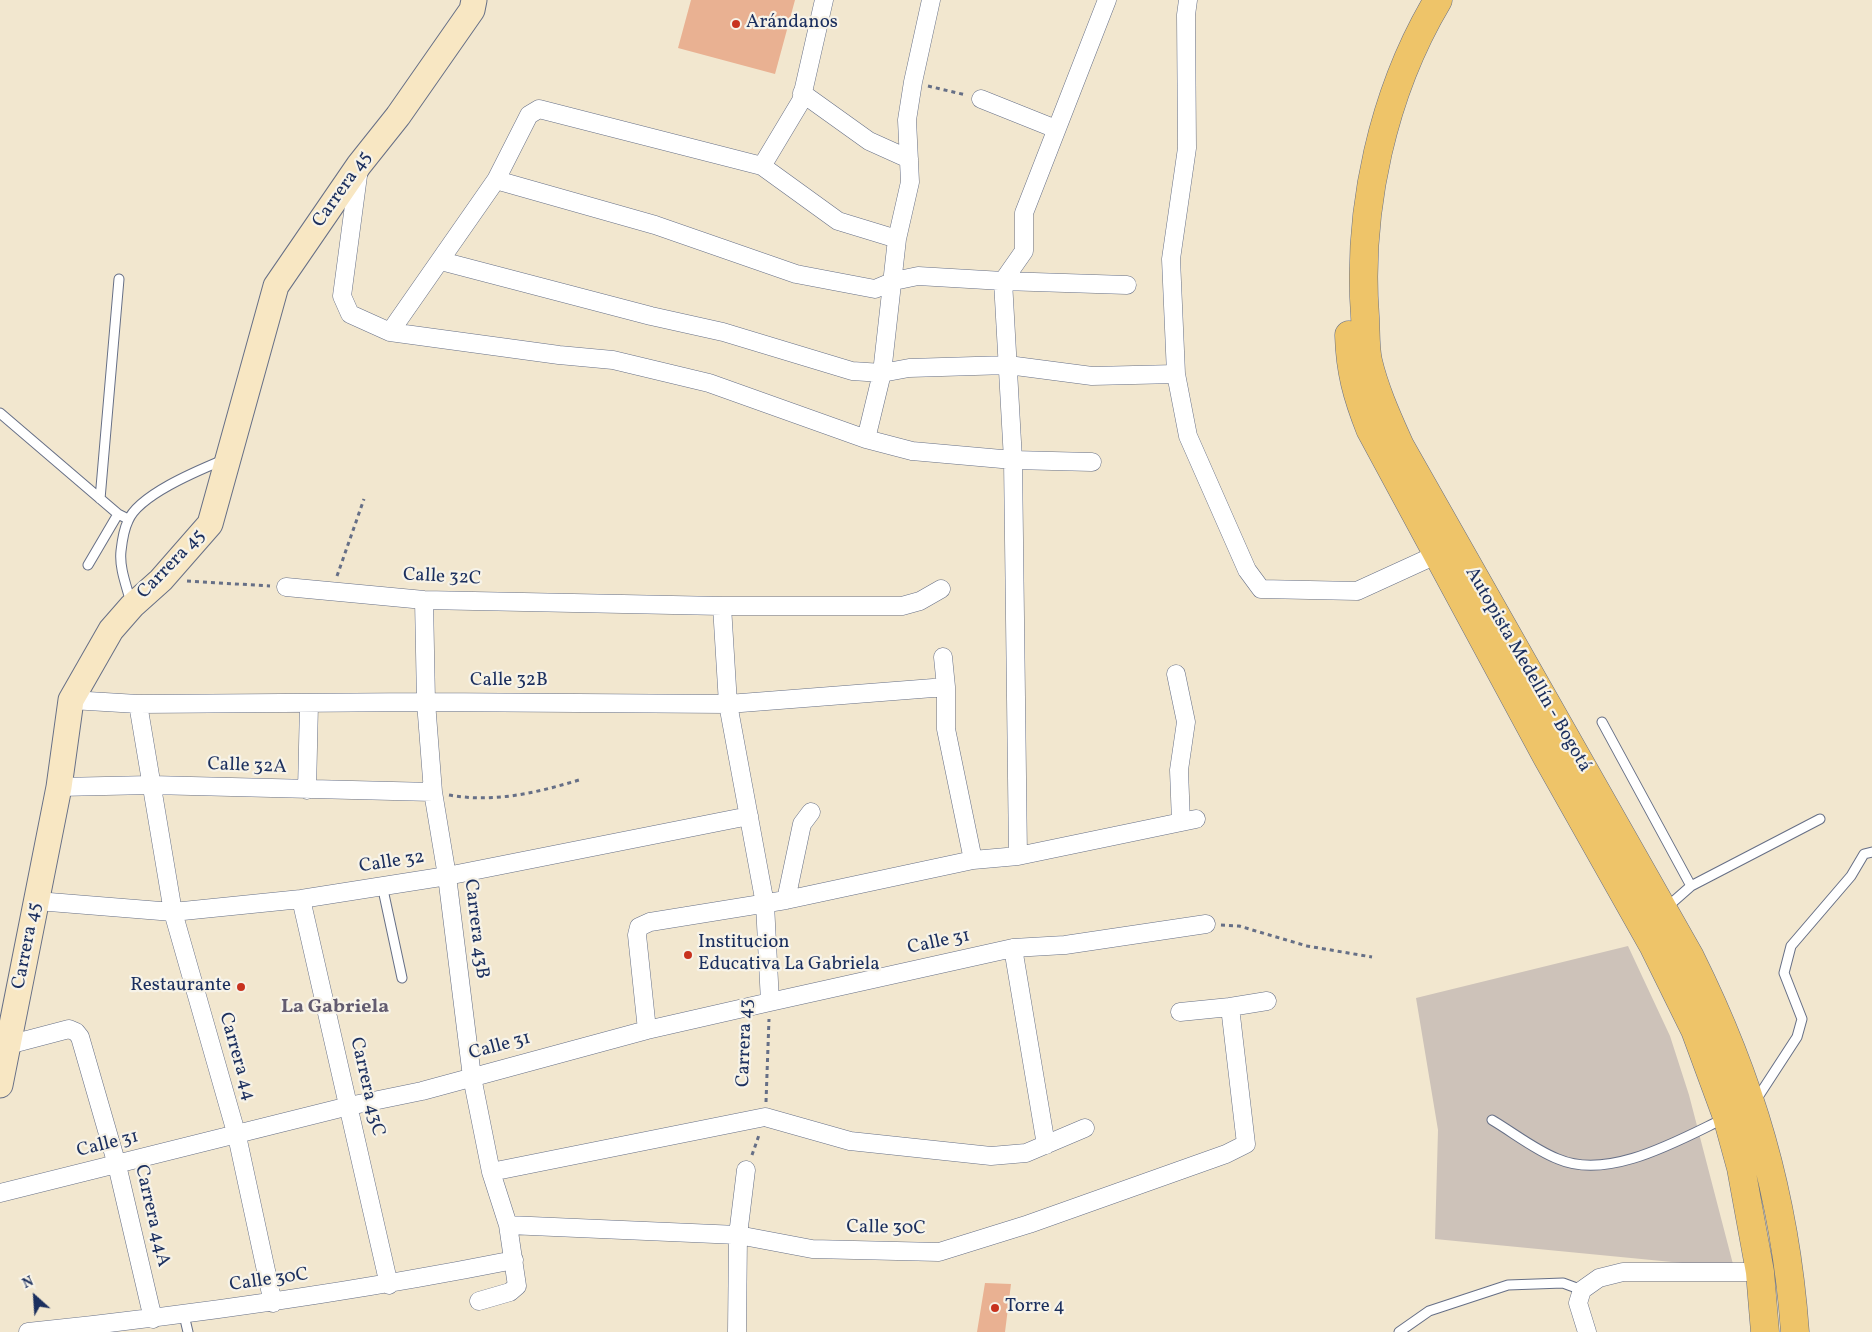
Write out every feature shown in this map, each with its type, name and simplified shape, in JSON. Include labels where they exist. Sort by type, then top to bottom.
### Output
[{"type":"highway","name":"Autopista Medellín - Bogotá","points":[[1421,0],[1402,33],[1372,118],[1352,194],[1344,262],[1350,366],[1356,393],[1370,429],[1654,947],[1695,1030],[1727,1117],[1752,1219],[1760,1272],[1765,1332]]},
{"type":"highway","name":"Autopista Medellín - Bogotá","points":[[1438,0],[1402,77],[1390,110],[1374,175],[1363,266],[1368,360],[1382,405],[1400,446],[1664,910],[1714,1005],[1753,1105],[1776,1189],[1791,1276],[1795,1332]]},
{"type":"main road","name":"Carrera 45","points":[[0,1086],[60,787],[71,700],[112,630],[132,606],[161,580],[210,524],[276,286],[359,165],[398,116],[472,10],[474,0]]},
{"type":"street","points":[[762,166],[801,101],[824,0]]},
{"type":"street","points":[[866,439],[882,373],[894,281],[896,239],[910,182],[907,120],[913,82],[932,0]]},
{"type":"street","points":[[1018,856],[1013,460],[1003,281],[1024,251],[1024,213],[1107,0]]},
{"type":"street","points":[[1188,0],[1186,15],[1187,148],[1171,260],[1176,374],[1188,436],[1247,570],[1261,588],[1357,591],[1438,554]]},
{"type":"street","points":[[802,93],[869,141],[909,159]]},
{"type":"street","points":[[981,99],[1056,129]]},
{"type":"street","points":[[390,332],[496,180],[529,115],[538,109],[762,166],[838,221],[896,239]]},
{"type":"street","points":[[359,165],[342,296],[350,314],[390,332],[559,355],[613,360],[709,383],[866,439],[912,450],[1013,460],[1092,462]]},
{"type":"street","points":[[496,180],[655,225],[796,274],[875,289],[894,281],[918,276],[1127,285]]},
{"type":"street","points":[[441,261],[652,316],[723,332],[852,371],[882,373],[909,368],[1008,365],[1092,376],[1176,374]]},
{"type":"street","name":"Calle 32C","points":[[286,587],[424,600],[722,606],[902,606],[920,601],[941,589]]},
{"type":"street","name":"Carrera 43B","points":[[424,600],[426,702],[433,792],[447,876],[472,1077],[491,1172],[508,1225],[517,1286],[514,1290],[479,1301]]},
{"type":"street","name":"Carrera 43","points":[[722,606],[728,704],[765,904],[770,1002]]},
{"type":"street","points":[[943,657],[946,687],[946,729],[973,860]]},
{"type":"street","points":[[647,1030],[637,935],[640,927],[650,922],[765,904],[973,860],[1018,856],[1188,820],[1179,770],[1186,722],[1176,674]]},
{"type":"street","name":"Calle 32B","points":[[71,700],[138,704],[426,702],[728,704],[946,687]]},
{"type":"street","name":"Carrera 44","points":[[138,704],[173,912],[237,1136],[273,1303]]},
{"type":"street","points":[[306,790],[309,704]]},
{"type":"street","name":"Calle 32A","points":[[60,787],[151,785],[433,792]]},
{"type":"street","points":[[786,900],[802,824],[811,812]]},
{"type":"street","name":"Calle 32","points":[[37,901],[173,912],[302,899],[447,876],[749,816]]},
{"type":"street","name":"Carrera 43C","points":[[302,899],[389,1284]]},
{"type":"street","name":"Calle 31","points":[[0,1193],[237,1136],[349,1106],[422,1091],[647,1030],[770,1002],[1013,948],[1065,945],[1206,924]]},
{"type":"street","points":[[1013,948],[1046,1145]]},
{"type":"street","points":[[1180,1012],[1267,1001]]},
{"type":"street","name":"Calle 30C","points":[[508,1225],[738,1235],[812,1249],[939,1252],[1057,1214],[1226,1154],[1246,1144],[1230,1007]]},
{"type":"street","name":"Carrera 44A","points":[[8,1045],[68,1029],[76,1032],[80,1037],[117,1165],[153,1319]]},
{"type":"street","points":[[491,1172],[765,1117],[850,1141],[991,1156],[1026,1153],[1085,1128]]},
{"type":"street","points":[[737,1332],[738,1235],[746,1170]]},
{"type":"street","name":"Calle 30C","points":[[28,1332],[153,1319],[273,1303],[389,1284],[514,1260]]},
{"type":"street","points":[[1587,1332],[1578,1303],[1582,1290],[1599,1278],[1623,1272],[1760,1272]]},
{"type":"lane","points":[[100,499],[119,279]]},
{"type":"lane","points":[[0,413],[118,514],[128,519]]},
{"type":"lane","points":[[132,606],[123,574],[121,552],[128,519],[152,495],[187,475],[228,458]]},
{"type":"lane","points":[[88,565],[118,514]]},
{"type":"lane","points":[[1602,722],[1691,886]]},
{"type":"lane","points":[[1664,910],[1691,886],[1820,819]]},
{"type":"lane","points":[[1753,1105],[1797,1037],[1802,1018],[1784,973],[1791,946],[1851,876],[1864,854],[1872,852]]},
{"type":"lane","points":[[382,885],[402,978]]},
{"type":"lane","points":[[1492,1120],[1559,1160],[1600,1166],[1652,1152],[1727,1117]]},
{"type":"lane","points":[[1398,1332],[1429,1311],[1508,1285],[1564,1282],[1582,1290]]},
{"type":"lane","points":[[184,1315],[188,1332]]},
{"type":"path","points":[[913,82],[981,99]]},
{"type":"path","points":[[331,591],[364,498]]},
{"type":"path","points":[[161,580],[286,587]]},
{"type":"path","points":[[433,792],[468,798],[524,794],[578,780]]},
{"type":"path","points":[[1206,924],[1239,926],[1307,946],[1372,957]]},
{"type":"path","name":"Carrera 43","points":[[746,1170],[765,1117],[770,1002]]},
{"type":"shaded area","points":[[1628,946],[1670,1036],[1689,1095],[1734,1268],[1435,1239],[1438,1130],[1416,998]]},
{"type":"building","name":"Arándanos","points":[[691,0],[795,0],[775,74],[678,48]]},
{"type":"building","name":"Torre 4","points":[[985,1283],[1011,1284],[1005,1332],[977,1332]]},
{"type":"place","name":"Arándanos","points":[[736,24]]},
{"type":"place","name":"Institucion Educativa La Gabriela","points":[[688,955]]},
{"type":"place","name":"Restaurante","points":[[241,987]]},
{"type":"place","name":"Torre 4","points":[[995,1308]]},
{"type":"district","name":"La Gabriela","points":[[335,1008]]}]
